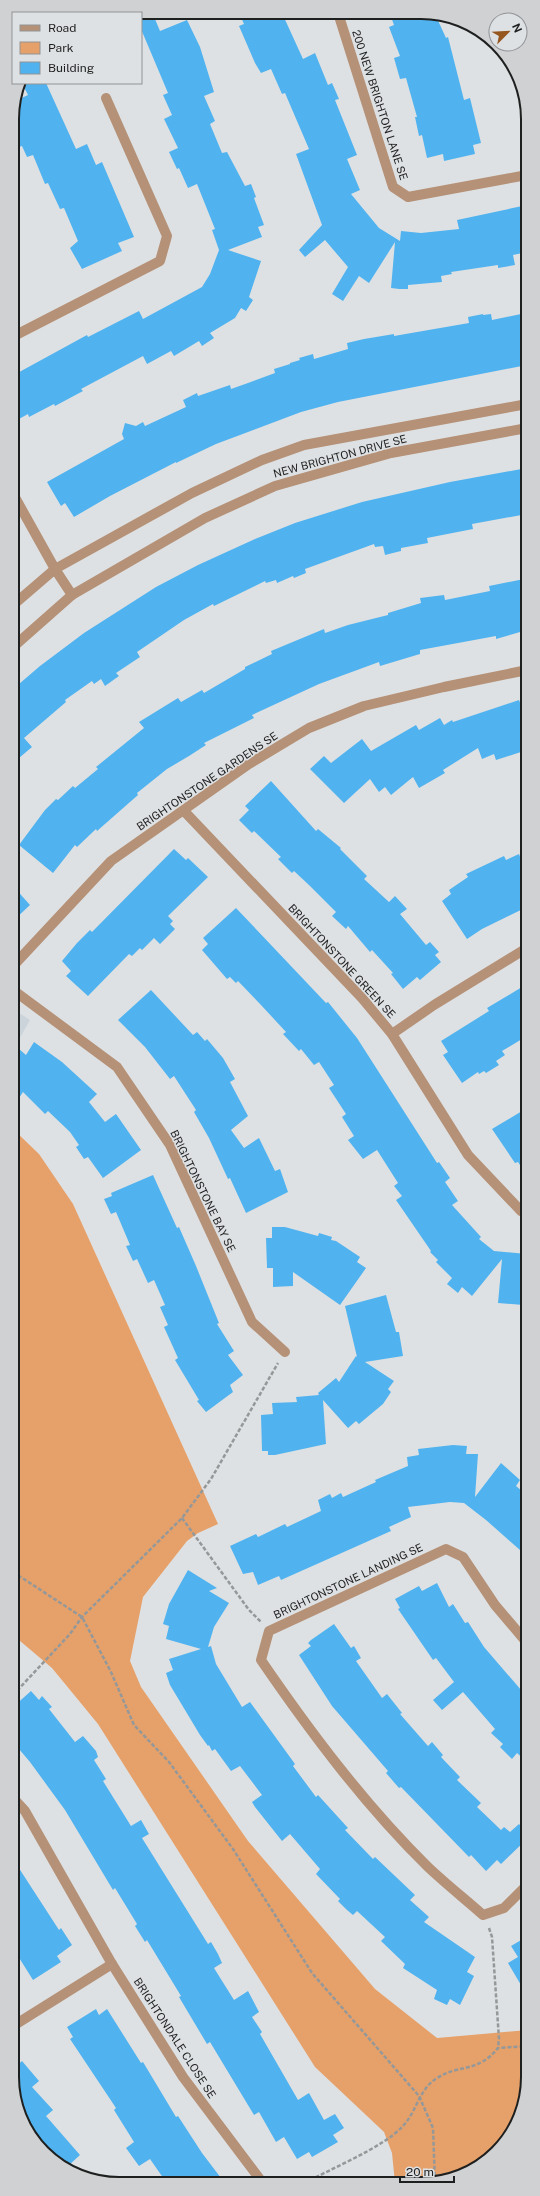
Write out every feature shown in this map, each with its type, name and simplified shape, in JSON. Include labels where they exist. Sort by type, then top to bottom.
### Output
[{"type":"street","name":"200 NEW BRIGHTON LANE SE","points":[[340,19],[393,187],[408,197],[521,176]]},
{"type":"street","points":[[19,333],[160,261],[167,236],[106,98]]},
{"type":"street","name":"NEW BRIGHTON DRIVE SE","points":[[19,600],[55,569],[192,493],[262,460],[304,445],[521,405]]},
{"type":"street","name":"NEW BRIGHTON DRIVE SE","points":[[19,642],[72,595],[205,518],[275,486],[391,453],[521,429]]},
{"type":"street","points":[[19,505],[55,569],[72,595]]},
{"type":"street","name":"BRIGHTONSTONE GARDENS SE","points":[[19,959],[111,861],[249,764],[309,728],[364,706],[444,687],[521,671]]},
{"type":"street","name":"BRIGHTONSTONE GREEN SE","points":[[184,810],[362,998],[392,1034],[468,1155],[521,1211]]},
{"type":"street","points":[[392,1034],[434,1005],[521,952]]},
{"type":"street","name":"BRIGHTONSTONE BAY SE","points":[[19,995],[117,1067],[170,1145],[252,1322],[285,1352]]},
{"type":"street","name":"BRIGHTONSTONE LANDING SE","points":[[483,1915],[429,1868],[356,1788],[302,1719],[262,1660],[269,1631],[446,1549],[463,1557],[495,1605],[521,1636]]},
{"type":"street","name":"BRIGHTONDALE CLOSE SE","points":[[19,1805],[25,1812],[112,1964],[183,2077],[258,2177]]},
{"type":"street","points":[[483,1915],[504,1908],[521,1891]]},
{"type":"street","points":[[19,2022],[112,1964]]},
{"type":"path","points":[[19,1689],[70,1634],[82,1617],[182,1518],[211,1479],[285,1352]]},
{"type":"path","points":[[182,1518],[249,1610],[269,1631]]},
{"type":"path","points":[[19,1576],[82,1617],[111,1672],[134,1725],[169,1762],[233,1849],[312,1974],[420,2096],[433,2128],[435,2176]]},
{"type":"path","points":[[316,2177],[388,2139],[402,2127],[413,2113],[420,2096],[437,2078],[482,2063],[491,2057],[498,2048],[500,2039],[492,1937],[483,1915]]},
{"type":"path","points":[[498,2048],[521,2046]]},
{"type":"shaded area","points":[[19,1013],[30,1020],[19,1039]]},
{"type":"green space","points":[[19,1135],[39,1154],[73,1204],[218,1524],[198,1533],[187,1541],[143,1597],[130,1661],[141,1687],[248,1841],[375,1989],[437,2038],[521,2031],[521,2083],[518,2103],[511,2121],[492,2148],[471,2164],[453,2172],[434,2176],[394,2177],[392,2153],[384,2132],[315,2067],[98,1724],[52,1668],[19,1640]]},
{"type":"building","points":[[142,19],[155,19],[160,31],[187,20],[200,47],[214,92],[204,96],[215,121],[210,124],[222,153],[227,152],[245,186],[251,184],[256,197],[254,198],[264,225],[258,227],[262,237],[228,250],[261,261],[249,297],[253,300],[246,311],[241,308],[235,318],[210,333],[214,338],[202,346],[199,341],[174,356],[171,351],[147,364],[143,356],[81,389],[83,391],[55,406],[54,404],[29,417],[28,414],[19,419],[19,372],[87,335],[88,337],[139,311],[143,319],[202,287],[210,274],[219,250],[212,230],[215,229],[197,184],[188,188],[179,168],[177,169],[169,152],[178,148],[164,119],[172,115],[163,95],[168,93],[142,31]]},
{"type":"building","points":[[242,19],[285,19],[303,59],[315,53],[328,85],[332,83],[339,99],[335,100],[357,155],[347,159],[360,190],[351,194],[379,228],[400,241],[401,231],[421,233],[459,229],[457,220],[521,206],[521,253],[513,255],[515,265],[498,268],[498,265],[451,272],[452,274],[441,276],[442,282],[408,285],[408,289],[391,288],[395,242],[369,283],[359,276],[343,301],[332,294],[348,267],[325,240],[305,257],[299,250],[322,225],[296,154],[309,149],[285,93],[282,94],[271,69],[261,73],[255,63],[239,26],[244,24]]},
{"type":"building","points":[[392,19],[427,19],[438,21],[446,38],[448,37],[464,100],[470,98],[481,143],[473,145],[475,154],[444,161],[443,154],[427,158],[422,135],[419,136],[415,117],[417,117],[406,78],[400,79],[394,58],[400,56],[389,27],[394,25]]},
{"type":"building","points":[[26,84],[46,84],[76,149],[87,144],[96,165],[102,162],[134,237],[118,243],[122,251],[82,269],[70,248],[78,241],[64,208],[60,209],[48,183],[45,184],[33,155],[27,157],[22,146],[19,147],[19,113],[21,98],[28,95],[24,88]]},
{"type":"building","points":[[491,314],[492,320],[521,314],[521,366],[338,402],[301,412],[216,444],[176,462],[110,496],[74,517],[65,503],[61,506],[47,482],[124,439],[122,434],[125,423],[136,426],[143,422],[145,426],[186,407],[183,400],[197,393],[198,396],[230,385],[231,389],[275,373],[274,369],[300,360],[299,358],[313,354],[314,359],[348,349],[347,343],[394,334],[394,336],[469,323],[468,317]]},
{"type":"building","points":[[521,469],[521,515],[472,524],[473,529],[427,538],[428,543],[401,548],[401,551],[385,555],[383,546],[375,547],[374,544],[305,569],[306,573],[294,578],[293,576],[277,583],[276,580],[266,583],[265,581],[214,606],[213,604],[184,620],[137,652],[140,657],[116,673],[119,676],[105,686],[101,679],[94,684],[92,681],[65,700],[66,702],[24,738],[32,747],[19,758],[19,684],[84,633],[156,587],[198,565],[255,539],[295,523],[362,502],[450,482]]},
{"type":"building","points":[[521,580],[521,632],[496,639],[496,636],[420,650],[420,654],[380,666],[379,662],[319,684],[252,715],[254,718],[204,743],[206,745],[167,769],[137,793],[138,795],[97,831],[96,829],[77,847],[75,845],[53,873],[19,845],[45,810],[56,799],[58,800],[73,786],[75,788],[98,769],[96,767],[144,728],[139,722],[178,698],[181,702],[202,690],[204,693],[245,669],[245,667],[272,654],[271,651],[324,629],[325,633],[348,625],[388,615],[388,613],[421,603],[420,598],[444,595],[445,600],[490,591],[489,586]]},
{"type":"building","points":[[519,700],[521,705],[521,752],[496,760],[494,754],[482,759],[478,748],[443,770],[445,773],[419,788],[413,777],[391,795],[385,787],[379,792],[370,779],[344,803],[310,769],[324,756],[331,763],[362,739],[371,751],[416,725],[419,730],[440,718],[444,725],[452,720],[453,722]]},
{"type":"building","points":[[271,781],[316,831],[318,829],[341,848],[340,849],[367,876],[364,879],[389,902],[395,896],[407,909],[400,914],[426,945],[430,942],[439,952],[435,955],[441,962],[420,980],[417,977],[403,989],[391,974],[393,973],[372,950],[370,952],[348,926],[346,929],[332,916],[336,912],[294,871],[292,873],[278,859],[281,857],[254,831],[252,833],[239,820],[249,810],[245,806]]},
{"type":"building","points":[[174,849],[186,860],[188,858],[208,877],[168,916],[173,921],[170,924],[175,929],[160,944],[154,938],[142,950],[140,948],[132,956],[129,954],[88,996],[66,976],[71,971],[62,961],[90,930],[92,932]]},
{"type":"building","points":[[519,854],[521,859],[521,910],[482,929],[467,939],[442,901],[451,894],[449,890],[468,877],[466,874],[504,856],[506,860]]},
{"type":"building","points":[[19,893],[30,905],[19,915]]},
{"type":"building","points":[[236,908],[326,1003],[328,1002],[357,1038],[437,1163],[439,1162],[450,1178],[445,1182],[458,1201],[452,1205],[481,1237],[479,1239],[494,1251],[521,1253],[521,1305],[498,1303],[502,1259],[472,1296],[462,1287],[458,1293],[447,1284],[452,1278],[436,1262],[438,1260],[430,1252],[431,1251],[396,1200],[402,1196],[394,1186],[398,1183],[377,1150],[363,1159],[348,1140],[354,1136],[342,1117],[346,1114],[329,1088],[334,1085],[319,1062],[314,1065],[301,1049],[299,1051],[283,1034],[286,1032],[238,981],[236,983],[230,977],[227,979],[202,950],[208,944],[203,938]]},
{"type":"building","points":[[521,988],[521,1040],[502,1051],[505,1055],[496,1061],[499,1065],[486,1073],[484,1071],[479,1074],[478,1072],[462,1083],[443,1055],[448,1052],[441,1041],[489,1011],[487,1008]]},
{"type":"building","points":[[151,990],[193,1035],[197,1032],[205,1041],[207,1039],[223,1058],[235,1079],[230,1082],[248,1116],[231,1130],[244,1148],[259,1138],[275,1171],[280,1169],[288,1192],[246,1213],[230,1178],[228,1179],[209,1138],[194,1112],[196,1110],[174,1076],[170,1079],[145,1047],[118,1020]]},
{"type":"building","points":[[34,1042],[62,1062],[97,1094],[89,1102],[105,1122],[116,1114],[141,1150],[103,1178],[88,1157],[84,1159],[76,1147],[79,1145],[70,1132],[48,1111],[45,1114],[23,1092],[19,1098],[19,1049],[26,1055]]},
{"type":"building","points":[[521,1112],[521,1167],[518,1162],[515,1163],[492,1129]]},
{"type":"building","points":[[153,1175],[177,1228],[179,1227],[196,1266],[219,1323],[217,1324],[234,1351],[228,1355],[243,1375],[230,1385],[233,1392],[206,1412],[197,1401],[199,1400],[175,1360],[178,1358],[164,1327],[168,1325],[160,1307],[165,1305],[154,1280],[148,1283],[137,1259],[133,1261],[126,1246],[130,1245],[116,1212],[111,1214],[104,1199],[112,1196],[111,1193]]},
{"type":"building","points":[[272,1227],[285,1227],[318,1236],[319,1233],[332,1237],[331,1240],[336,1241],[360,1257],[357,1262],[366,1268],[340,1305],[293,1272],[293,1286],[273,1287],[273,1268],[267,1268],[266,1238],[272,1238]]},
{"type":"building","points":[[386,1295],[396,1332],[399,1332],[403,1356],[365,1362],[394,1381],[388,1389],[391,1392],[383,1404],[359,1424],[356,1421],[348,1428],[323,1400],[326,1444],[275,1455],[268,1455],[268,1451],[262,1451],[261,1415],[273,1414],[272,1403],[297,1402],[296,1397],[319,1395],[318,1393],[336,1378],[339,1382],[356,1356],[357,1357],[345,1306]]},
{"type":"building","points":[[453,1445],[467,1446],[466,1454],[478,1454],[475,1497],[501,1463],[520,1480],[516,1486],[521,1490],[521,1551],[464,1503],[450,1502],[408,1507],[411,1517],[389,1527],[391,1531],[281,1580],[279,1576],[258,1585],[253,1572],[243,1574],[230,1546],[256,1534],[258,1537],[285,1524],[287,1527],[321,1511],[318,1500],[330,1494],[332,1498],[341,1493],[343,1497],[376,1482],[375,1480],[408,1466],[407,1457],[419,1455],[418,1449]]},
{"type":"building","points":[[188,1570],[217,1588],[209,1591],[229,1603],[214,1627],[208,1647],[211,1646],[216,1664],[242,1707],[250,1702],[295,1764],[293,1766],[316,1797],[318,1795],[348,1828],[345,1830],[373,1859],[375,1857],[415,1895],[410,1900],[429,1917],[424,1922],[475,1957],[467,1972],[474,1976],[460,2005],[450,1999],[447,2005],[434,1999],[437,1990],[403,1968],[405,1964],[381,1941],[385,1937],[357,1911],[353,1915],[338,1901],[340,1899],[316,1874],[320,1869],[290,1834],[282,1841],[255,1807],[252,1802],[262,1795],[240,1766],[231,1771],[215,1749],[212,1751],[200,1735],[170,1685],[166,1673],[173,1670],[169,1659],[201,1649],[166,1639],[169,1626],[163,1624],[169,1604]]},
{"type":"building","points":[[437,1583],[449,1607],[453,1604],[465,1623],[468,1622],[484,1647],[521,1690],[521,1757],[517,1753],[512,1759],[500,1747],[503,1744],[491,1733],[495,1729],[463,1692],[442,1710],[433,1700],[454,1682],[436,1658],[433,1660],[398,1609],[400,1608],[395,1599],[419,1586],[422,1591]]},
{"type":"building","points":[[334,1624],[351,1648],[354,1646],[361,1658],[356,1661],[382,1698],[387,1694],[402,1713],[400,1714],[428,1746],[432,1742],[443,1755],[441,1757],[460,1777],[457,1780],[481,1803],[477,1807],[501,1830],[504,1827],[510,1832],[519,1824],[521,1826],[521,1845],[501,1864],[497,1860],[486,1871],[471,1855],[469,1857],[401,1787],[399,1788],[386,1773],[388,1771],[332,1706],[299,1655],[311,1646],[308,1643]]},
{"type":"building","points":[[31,1691],[39,1700],[42,1696],[52,1707],[49,1709],[75,1742],[83,1736],[96,1751],[98,1757],[94,1760],[106,1779],[103,1781],[131,1826],[141,1820],[149,1834],[142,1838],[208,1944],[211,1942],[218,1954],[222,1963],[214,1968],[234,2000],[248,1991],[259,2012],[252,2017],[262,2032],[260,2034],[298,2100],[309,2093],[324,2120],[335,2114],[344,2128],[333,2135],[338,2142],[312,2157],[309,2152],[297,2159],[284,2137],[276,2142],[259,2112],[254,2115],[210,2042],[207,2044],[179,1997],[181,1996],[147,1940],[145,1942],[135,1926],[137,1924],[115,1888],[113,1890],[65,1810],[19,1749],[19,1702]]},
{"type":"building","points":[[19,1868],[59,1930],[61,1928],[72,1945],[57,1956],[61,1962],[33,1980],[19,1958]]},
{"type":"building","points":[[521,1940],[521,1985],[508,1963],[518,1957],[511,1946]]},
{"type":"building","points":[[96,2009],[99,2015],[107,2009],[141,2063],[143,2062],[176,2117],[178,2116],[202,2153],[220,2177],[163,2177],[150,2159],[139,2166],[126,2148],[134,2142],[114,2110],[116,2108],[70,2039],[73,2037],[67,2027]]},
{"type":"building","points":[[22,2061],[39,2081],[32,2087],[53,2110],[46,2116],[80,2155],[70,2164],[48,2148],[29,2121],[22,2103],[19,2064]]}]
